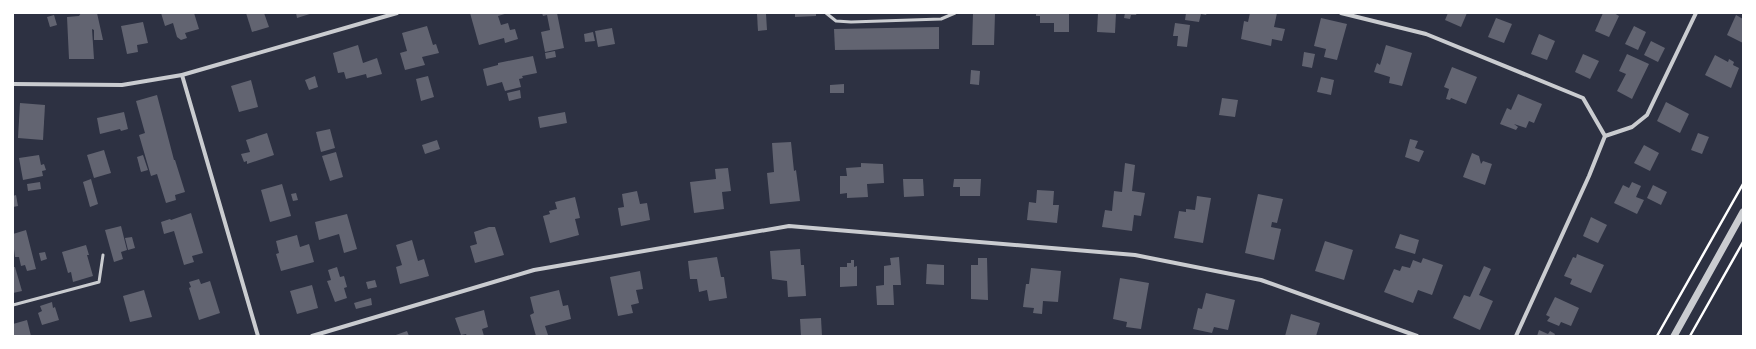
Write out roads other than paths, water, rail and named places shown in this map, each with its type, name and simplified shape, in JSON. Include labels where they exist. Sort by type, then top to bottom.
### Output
[{"type":"street","points":[[13,84],[122,85],[182,75],[397,13]]},
{"type":"street","points":[[1341,13],[1426,34],[1583,98],[1605,136]]},
{"type":"street","points":[[1516,336],[1589,176],[1605,136],[1632,127],[1647,115],[1696,13]]},
{"type":"street","points":[[182,75],[258,336]]},
{"type":"street","points":[[1674,336],[1743,212]]},
{"type":"street","points":[[312,336],[534,270],[789,226],[1135,255],[1261,280],[1417,336]]},
{"type":"lane","points":[[826,13],[836,21],[851,22],[941,19],[955,13]]},
{"type":"lane","points":[[13,305],[99,282],[103,255]]}]
